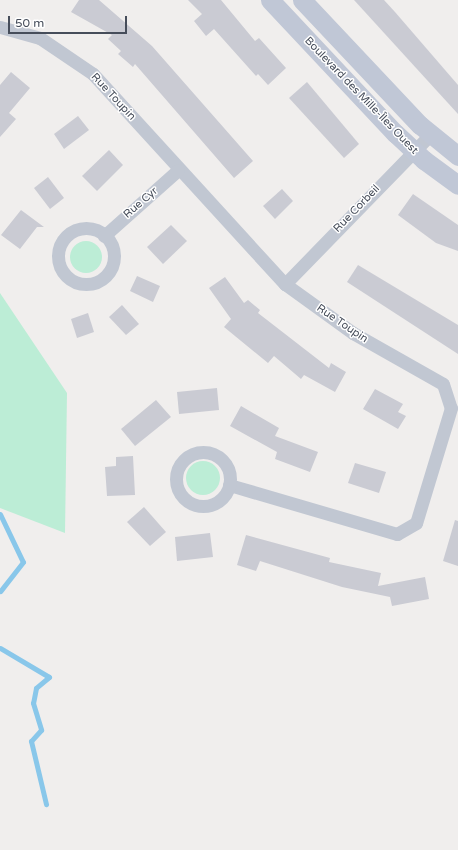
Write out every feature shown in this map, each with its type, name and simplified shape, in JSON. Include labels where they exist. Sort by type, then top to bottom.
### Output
[{"type":"street","name":"Boulevard des Mille-Îles Ouest","points":[[270,0],[414,151],[458,185]]},
{"type":"street","name":"Boulevard des Mille-Îles Ouest","points":[[302,0],[430,134],[458,156]]},
{"type":"street","name":"Rue Toupin","points":[[0,27],[40,38],[93,74],[178,170],[285,284],[353,333],[443,384],[452,408],[416,523],[397,534],[229,485]]},
{"type":"street","name":"Rue Corbeil","points":[[285,284],[430,134]]},
{"type":"street","name":"Rue Cyr","points":[[104,236],[178,170]]},
{"type":"street","points":[[86,229],[104,236],[113,254],[112,264],[104,277],[86,284],[65,276],[58,264],[58,250],[69,234],[86,229]]},
{"type":"street","points":[[203,452],[222,459],[227,467],[229,485],[220,500],[202,506],[183,498],[175,475],[183,460],[203,452]]},
{"type":"green space","points":[[83,241],[89,241],[99,248],[102,257],[101,263],[95,270],[89,273],[83,273],[73,266],[70,260],[70,254],[77,244]]},
{"type":"green space","points":[[0,293],[67,393],[65,533],[0,508]]},
{"type":"green space","points":[[206,461],[213,463],[218,468],[220,478],[218,488],[213,493],[200,495],[193,493],[188,488],[186,475],[188,468],[193,463]]},
{"type":"building","points":[[79,0],[99,0],[152,46],[253,161],[234,178],[135,64],[133,67],[118,54],[121,51],[108,39],[112,35],[71,12]]},
{"type":"building","points":[[188,0],[221,0],[255,41],[259,38],[286,68],[268,85],[258,74],[256,76],[214,29],[206,36],[194,21],[202,14]]},
{"type":"building","points":[[354,0],[384,0],[395,12],[458,85],[458,114]]},
{"type":"building","points":[[11,72],[30,88],[9,113],[16,119],[0,137],[0,85]]},
{"type":"building","points":[[307,82],[359,144],[344,158],[289,98]]},
{"type":"building","points":[[78,116],[89,130],[64,149],[54,134]]},
{"type":"building","points":[[109,150],[123,165],[97,191],[82,176]]},
{"type":"building","points":[[48,177],[64,198],[50,209],[34,188]]},
{"type":"building","points":[[282,189],[293,201],[275,219],[263,206]]},
{"type":"building","points":[[413,194],[458,225],[458,251],[436,243],[398,215]]},
{"type":"building","points":[[21,210],[44,227],[37,227],[20,249],[1,235]]},
{"type":"building","points":[[171,225],[187,241],[163,264],[147,247]]},
{"type":"building","points":[[358,265],[458,325],[458,354],[347,282]]},
{"type":"building","points":[[137,276],[160,286],[153,302],[130,291]]},
{"type":"building","points":[[225,277],[244,303],[248,300],[260,310],[258,313],[329,368],[331,363],[346,372],[335,392],[304,375],[301,379],[274,356],[268,363],[224,327],[231,319],[209,288]]},
{"type":"building","points":[[122,305],[139,324],[126,335],[109,317]]},
{"type":"building","points":[[88,313],[94,332],[77,338],[71,319]]},
{"type":"building","points":[[217,388],[219,410],[179,414],[177,392]]},
{"type":"building","points":[[375,389],[403,404],[398,412],[406,416],[398,429],[363,409]]},
{"type":"building","points":[[156,400],[171,417],[135,446],[121,429]]},
{"type":"building","points":[[241,406],[279,428],[275,436],[318,452],[310,472],[275,459],[277,452],[230,426]]},
{"type":"building","points":[[133,456],[135,495],[107,496],[105,467],[116,466],[116,457]]},
{"type":"building","points":[[355,463],[386,472],[379,493],[348,483]]},
{"type":"building","points":[[144,507],[166,532],[150,546],[127,522]]},
{"type":"building","points":[[455,520],[458,521],[458,566],[443,561]]},
{"type":"building","points":[[210,533],[213,557],[177,561],[175,537]]},
{"type":"building","points":[[246,535],[330,558],[329,562],[381,573],[378,586],[425,577],[429,599],[392,606],[390,597],[342,587],[260,561],[256,571],[237,565]]},
{"type":"waterway","points":[[0,514],[23,562],[0,591]]},
{"type":"waterway","points":[[0,648],[49,677],[36,688],[33,703],[41,730],[31,741],[46,804]]}]
